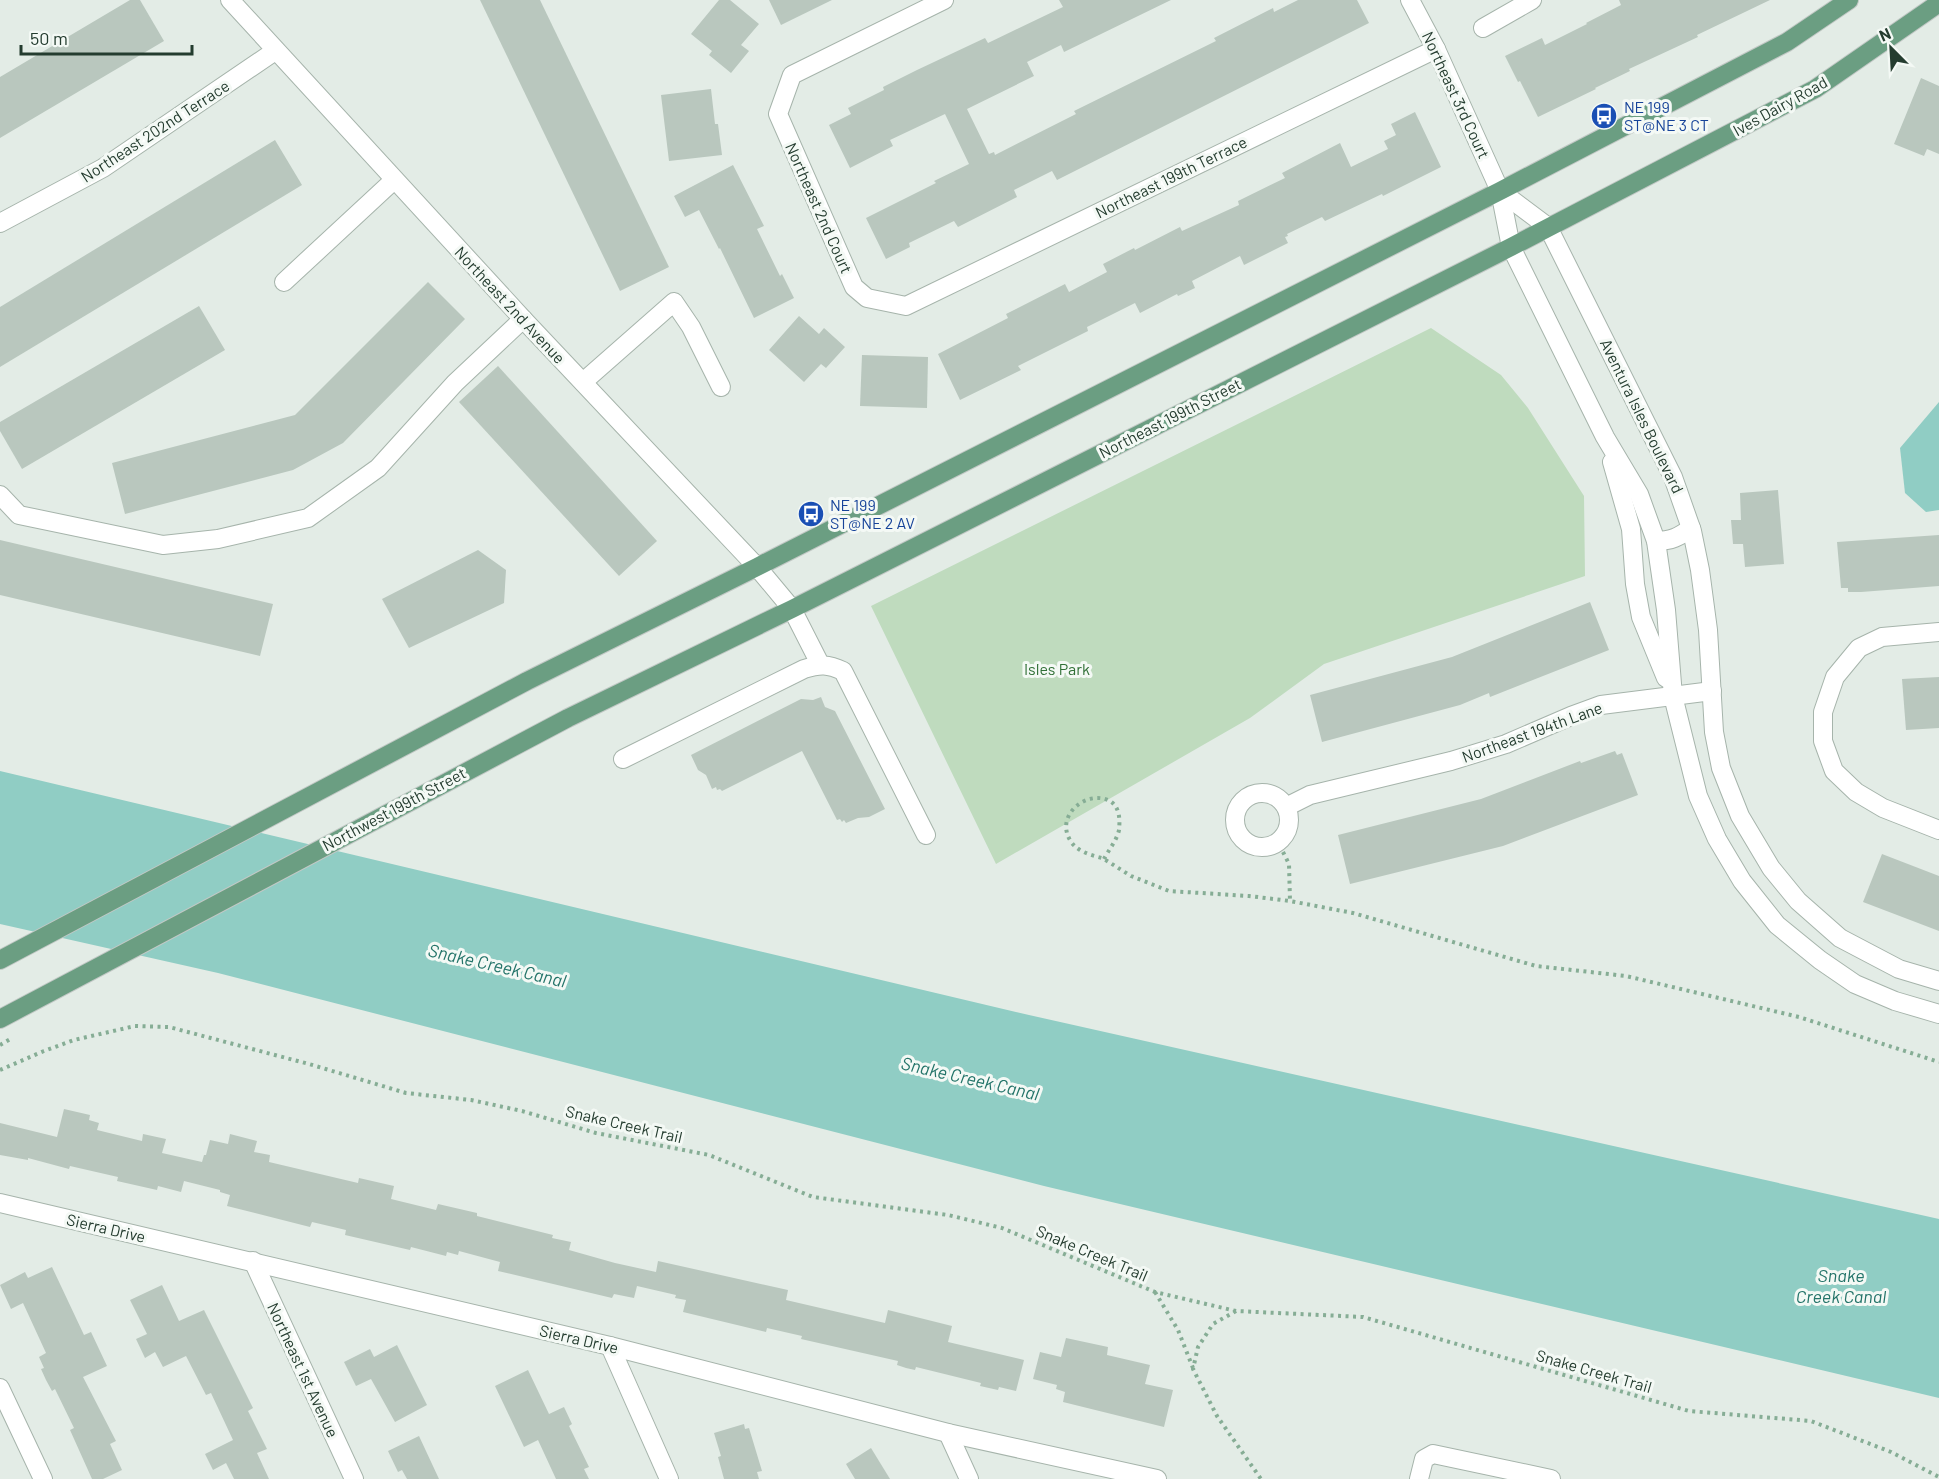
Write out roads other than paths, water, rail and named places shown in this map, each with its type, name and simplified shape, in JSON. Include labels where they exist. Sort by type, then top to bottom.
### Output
[{"type":"main road","points":[[6,957],[527,681],[1500,191],[1787,42],[1849,0]]},
{"type":"main road","name":"Ives Dairy Road","points":[[1548,227],[1815,89],[1939,3]]},
{"type":"main road","name":"Northeast 199th Street","points":[[792,609],[1548,227]]},
{"type":"main road","name":"Northwest 199th Street","points":[[0,1019],[568,718],[792,609]]},
{"type":"street","name":"Northeast 2nd Avenue","points":[[230,0],[523,319],[757,567],[792,609],[820,664]]},
{"type":"street","name":"Northeast 2nd Court","points":[[906,306],[867,298],[854,287],[778,114],[792,75],[944,0]]},
{"type":"street","name":"Northeast 3rd Court","points":[[1410,0],[1436,49],[1500,191]]},
{"type":"street","points":[[1483,28],[1532,0]]},
{"type":"street","name":"Northeast 199th Terrace","points":[[906,306],[1436,49]]},
{"type":"street","name":"Northeast 202nd Terrace","points":[[0,223],[103,168],[275,51]]},
{"type":"street","points":[[284,282],[394,180]]},
{"type":"street","points":[[1500,191],[1510,247],[1605,437],[1639,494],[1656,541],[1666,610],[1673,696]]},
{"type":"street","name":"Aventura Isles Boulevard","points":[[1500,191],[1548,227],[1664,456],[1691,528],[1700,570],[1714,732],[1721,768],[1740,816],[1771,868],[1798,901],[1840,938],[1899,969],[1939,981]]},
{"type":"street","points":[[583,382],[674,302],[691,327],[721,387]]},
{"type":"street","points":[[0,495],[19,515],[163,545],[218,539],[308,518],[378,468],[455,383],[523,319]]},
{"type":"street","points":[[1605,437],[1631,529],[1635,584],[1641,617],[1673,696],[1698,796],[1718,839],[1742,881],[1777,925],[1820,960],[1855,984],[1895,1001],[1939,1014]]},
{"type":"street","points":[[1656,541],[1669,541],[1691,528]]},
{"type":"street","points":[[1939,632],[1882,637],[1859,648],[1835,677],[1823,712],[1823,741],[1834,771],[1860,795],[1883,808],[1939,830]]},
{"type":"street","points":[[623,759],[804,669],[820,664],[831,665],[843,671],[926,835]]},
{"type":"street","name":"Northeast 194th Lane","points":[[1286,807],[1310,795],[1451,761],[1506,744],[1601,705],[1712,691]]},
{"type":"street","name":"Sierra Drive","points":[[0,1203],[610,1346],[948,1433],[1157,1479]]},
{"type":"street","name":"Northeast 1st Avenue","points":[[253,1262],[354,1479]]},
{"type":"street","points":[[610,1346],[669,1479]]},
{"type":"street","points":[[0,1388],[43,1479]]},
{"type":"street","points":[[948,1433],[969,1479]]},
{"type":"street","points":[[1419,1479],[1424,1459],[1433,1454],[1551,1479]]},
{"type":"water","points":[[1939,402],[1939,510],[1926,512],[1905,493],[1900,448]]},
{"type":"water","name":"Snake Creek Canal","points":[[0,771],[1029,1015],[1939,1219],[1939,1398],[1044,1186],[218,973],[0,924]]},
{"type":"place","name":"NE 199 ST@NE 3 CT","points":[[1604,116]]},
{"type":"place","name":"NE 199 ST@NE 2 AV","points":[[811,514]]},
{"type":"park label","name":"Isles Park","points":[[1057,669]]}]
